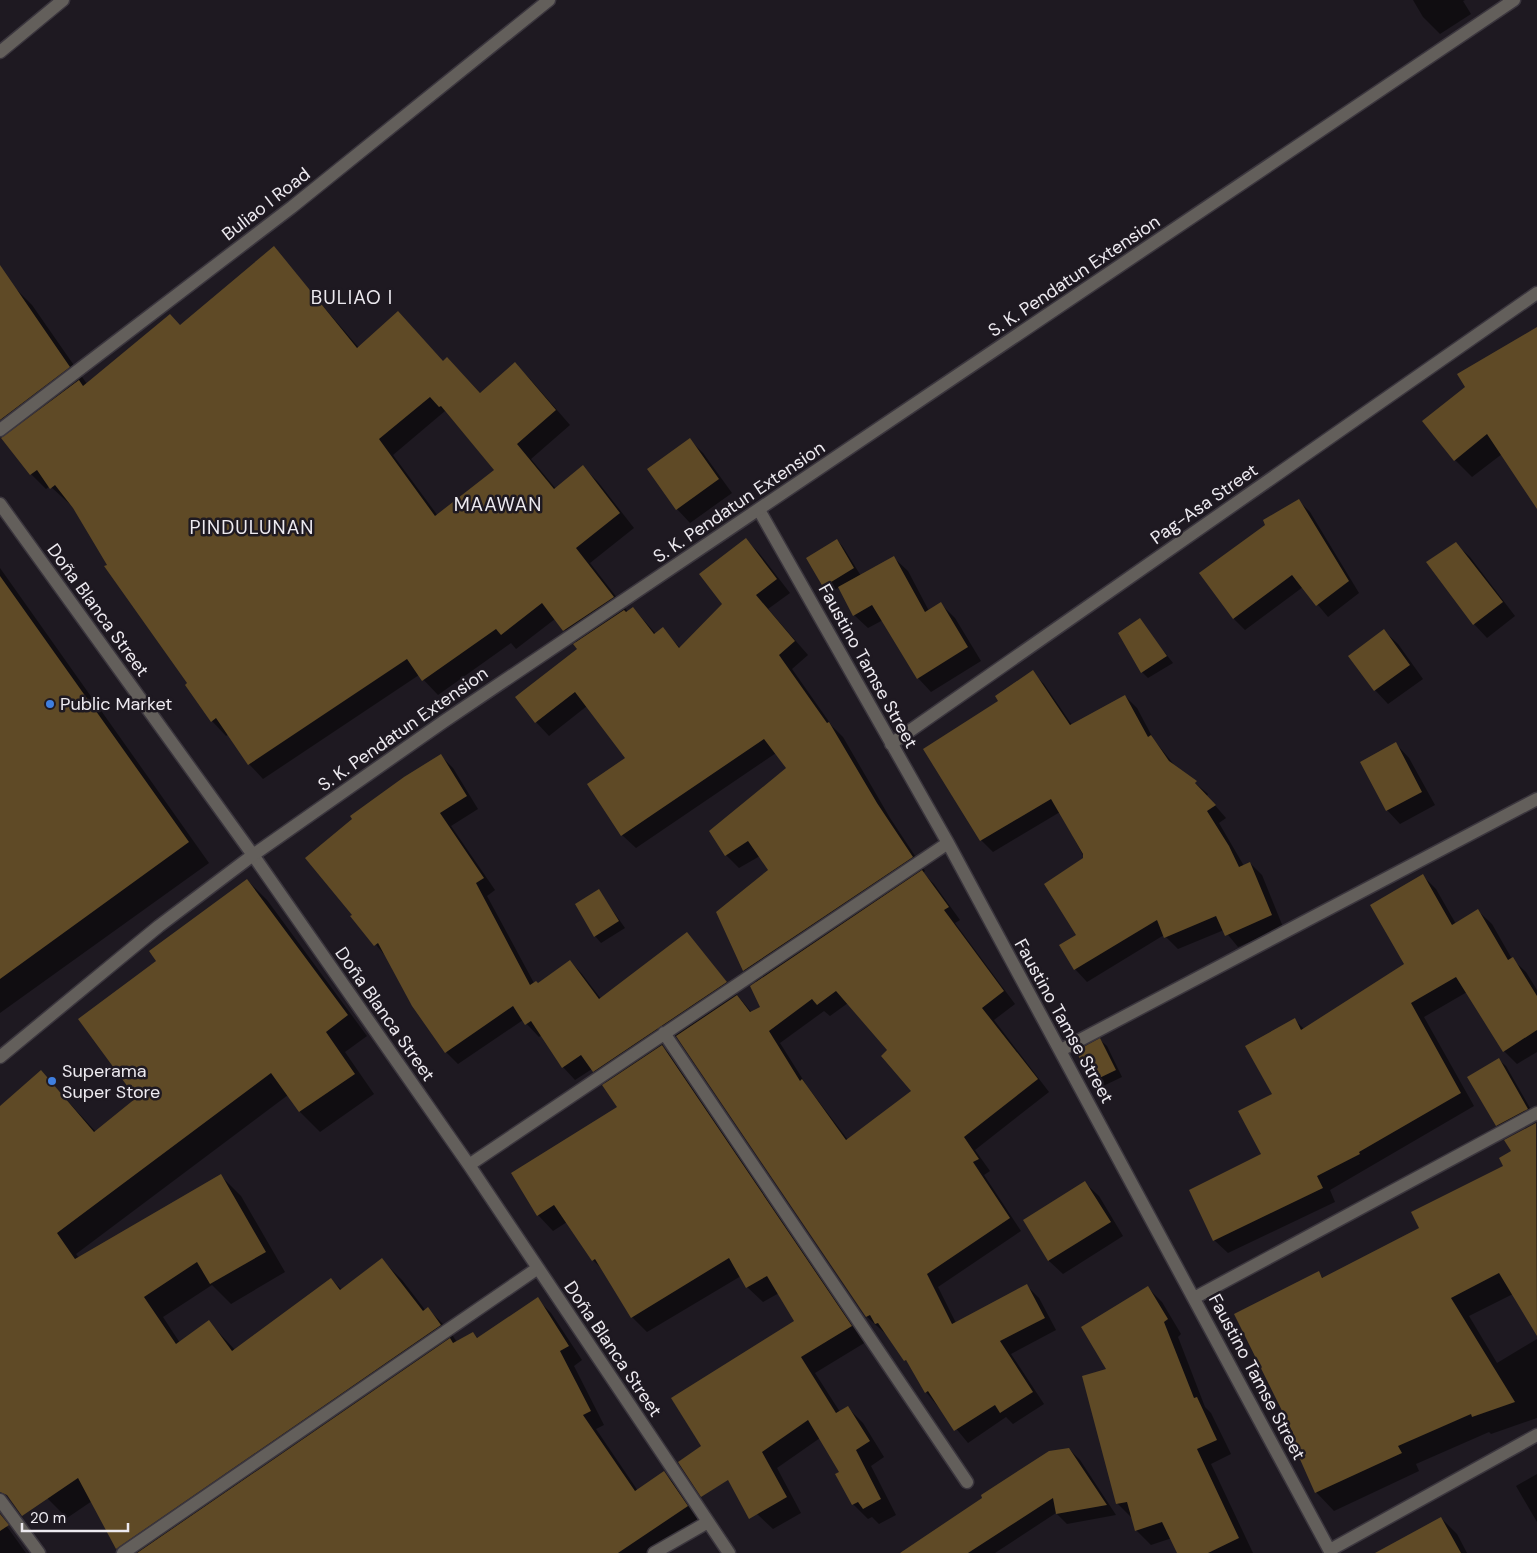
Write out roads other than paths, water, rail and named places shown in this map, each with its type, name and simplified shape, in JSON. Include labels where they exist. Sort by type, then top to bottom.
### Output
[{"type":"street","points":[[0,52],[63,0]]},
{"type":"street","name":"Buliao I Road","points":[[0,430],[292,207],[549,0]]},
{"type":"street","name":"S. K. Pendatun Extension","points":[[0,1058],[159,926],[253,855],[443,722],[1514,0]]},
{"type":"street","name":"Pag-Asa Street","points":[[891,744],[1537,293]]},
{"type":"street","name":"Doña Blanca Street","points":[[0,504],[253,855],[469,1165],[729,1553]]},
{"type":"street","name":"Faustino Tamse Street","points":[[759,510],[948,843],[1330,1552]]},
{"type":"street","points":[[1061,1050],[1537,799]]},
{"type":"street","points":[[469,1165],[948,843]]},
{"type":"street","points":[[664,1033],[967,1482]]},
{"type":"street","points":[[1194,1298],[1537,1113]]},
{"type":"street","points":[[123,1553],[538,1268]]},
{"type":"street","points":[[1330,1552],[1537,1435]]},
{"type":"street","points":[[0,1500],[38,1553]]},
{"type":"street","points":[[654,1553],[708,1522]]},
{"type":"place","name":"Public Market","points":[[50,704]]},
{"type":"place","name":"Superama Super Store","points":[[52,1081]]},
{"type":"district","name":"BULIAO I","points":[[352,297]]},
{"type":"district","name":"MAAWAN","points":[[498,504]]},
{"type":"district","name":"PINDULUNAN","points":[[252,527]]}]
